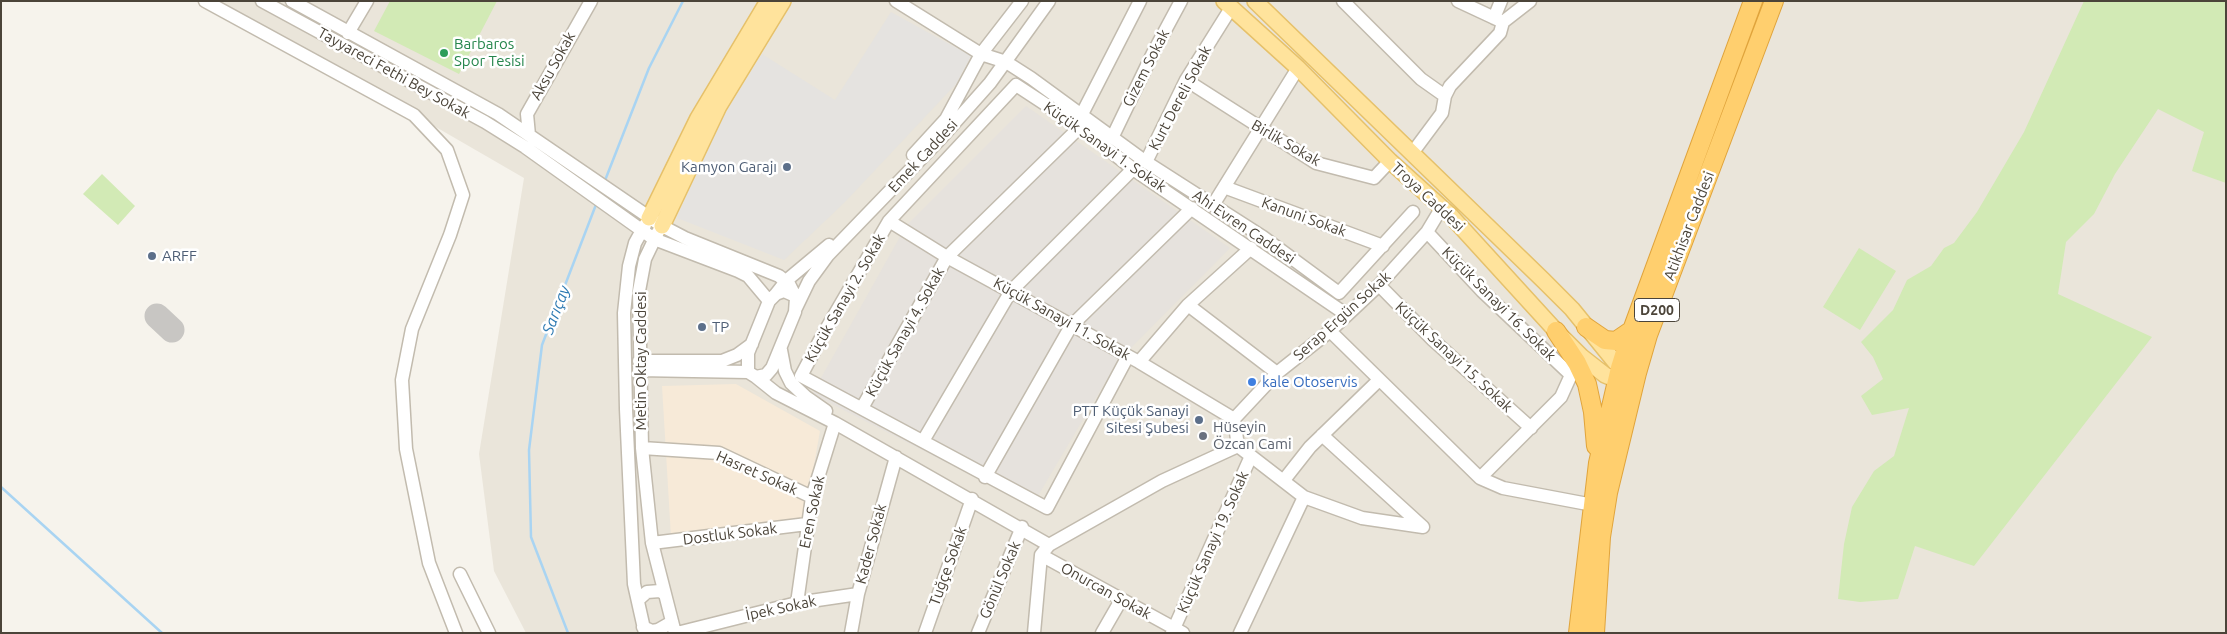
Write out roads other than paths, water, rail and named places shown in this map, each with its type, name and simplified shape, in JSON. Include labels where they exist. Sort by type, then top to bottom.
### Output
[{"type":"highway","name":"Atikhisar Caddesi","points":[[1578,633],[1598,463],[1618,374],[1632,330],[1753,1]]},
{"type":"highway","name":"Atikhisar Caddesi","points":[[1595,633],[1604,520],[1613,468],[1648,335],[1774,1]]},
{"type":"highway","points":[[1586,327],[1605,340],[1616,341],[1632,330]]},
{"type":"highway","points":[[1556,331],[1577,363],[1586,384],[1593,412],[1598,463]]},
{"type":"main road","name":"Metin Oktay Caddesi","points":[[652,224],[698,118],[768,1]]},
{"type":"main road","name":"Metin Oktay Caddesi","points":[[652,224],[719,106],[783,1]]},
{"type":"main road","name":"Troya Caddesi","points":[[1255,1],[1413,152],[1548,285],[1586,327],[1618,374]]},
{"type":"main road","name":"Troya Caddesi","points":[[1228,5],[1298,68],[1390,161],[1442,207],[1582,357],[1618,374],[1636,379]]},
{"type":"street","points":[[205,1],[414,115],[448,150],[463,195],[450,235],[412,329],[402,380],[406,450],[429,563],[456,633]]},
{"type":"street","name":"Tayyareci Fethi Bey Sokak","points":[[262,1],[485,122],[527,141]]},
{"type":"street","name":"Tayyareci Fethi Bey Sokak","points":[[292,1],[482,106],[527,141]]},
{"type":"street","points":[[348,33],[367,1]]},
{"type":"street","name":"Aksu Sokak","points":[[527,141],[527,114],[591,1]]},
{"type":"street","name":"Ahi Evren Caddesi","points":[[896,1],[981,54],[1006,62],[1113,136],[1146,162],[1263,237],[1339,293],[1383,246]]},
{"type":"street","points":[[835,422],[776,393],[752,374],[747,358],[772,298],[786,282],[831,242],[946,119],[981,54],[1022,1]]},
{"type":"street","name":"Emek Caddesi","points":[[752,374],[761,377],[769,372],[780,349],[796,303],[828,255],[941,138],[1006,62],[1049,1]]},
{"type":"street","points":[[1082,114],[1140,1]]},
{"type":"street","name":"Gizem Sokak","points":[[1113,136],[1153,52],[1182,1]]},
{"type":"street","points":[[1343,1],[1421,78],[1445,96]]},
{"type":"street","points":[[1458,1],[1499,20]]},
{"type":"street","points":[[1413,152],[1442,113],[1445,96],[1450,86],[1500,32],[1501,1]]},
{"type":"street","points":[[1499,20],[1530,1]]},
{"type":"street","name":"Kurt Dereli Sokak","points":[[1146,162],[1186,80],[1228,5]]},
{"type":"street","points":[[1213,205],[1298,68]]},
{"type":"street","name":"Birlik Sokak","points":[[1186,80],[1261,130],[1316,163],[1374,178],[1390,161]]},
{"type":"street","name":"Küçük Sanayi 1. Sokak","points":[[890,220],[1016,85],[1080,127],[1133,169],[1347,315]]},
{"type":"street","name":"Küçük Sanayi 4. Sokak","points":[[862,408],[948,257],[1080,127]]},
{"type":"street","points":[[527,141],[652,224],[748,276],[772,298]]},
{"type":"street","points":[[527,141],[639,230]]},
{"type":"street","points":[[923,441],[1011,291],[1133,169]]},
{"type":"street","name":"Kanuni Sokak","points":[[1224,187],[1383,246]]},
{"type":"street","name":"Serap Ergün Sokak","points":[[1234,419],[1277,373],[1330,331],[1379,285],[1427,232],[1442,207]]},
{"type":"street","points":[[985,477],[1071,326],[1192,208]]},
{"type":"street","points":[[1383,246],[1413,212]]},
{"type":"street","name":"Küçük Sanayi 11. Sokak","points":[[890,220],[948,257],[1134,359],[1234,419]]},
{"type":"street","name":"Küçük Sanayi 2. Sokak","points":[[862,408],[801,376],[890,220]]},
{"type":"street","points":[[652,224],[779,276],[786,282],[796,303]]},
{"type":"street","name":"Metin Oktay Caddesi","points":[[644,630],[634,584],[626,410],[624,313],[629,266],[639,230],[652,224]]},
{"type":"street","name":"Metin Oktay Caddesi","points":[[652,224],[639,291],[642,448],[652,543],[674,629]]},
{"type":"street","name":"Küçük Sanayi 16. Sokak","points":[[1427,232],[1482,291],[1571,375],[1561,397],[1531,428]]},
{"type":"street","points":[[862,408],[985,477],[1047,508],[1134,359],[1188,305],[1251,248]]},
{"type":"street","name":"Küçük Sanayi 15. Sokak","points":[[1379,285],[1433,340],[1531,428]]},
{"type":"street","points":[[772,298],[784,291],[789,292],[796,303]]},
{"type":"street","points":[[1188,305],[1277,373]]},
{"type":"street","points":[[1330,331],[1480,478],[1503,488],[1593,505]]},
{"type":"street","points":[[639,366],[722,361],[737,355],[752,344]]},
{"type":"street","points":[[780,349],[781,360],[791,383],[806,397],[826,411],[835,422]]},
{"type":"street","points":[[639,366],[752,374]]},
{"type":"street","points":[[1284,480],[1310,447],[1379,380]]},
{"type":"street","points":[[1234,419],[1238,446],[1304,497],[1362,518],[1423,527],[1322,435]]},
{"type":"street","name":"Onurcan Sokak","points":[[835,422],[1022,527],[1045,550],[1121,600],[1177,631]]},
{"type":"street","name":"Eren Sokak","points":[[797,603],[812,498],[835,422]]},
{"type":"street","points":[[1480,478],[1531,428]]},
{"type":"street","points":[[1034,633],[1045,550],[1162,481],[1238,446]]},
{"type":"street","name":"Hasret Sokak","points":[[642,448],[719,453],[812,498]]},
{"type":"street","name":"Küçük Sanayi 19. Sokak","points":[[1177,631],[1251,456]]},
{"type":"street","name":"Kader Sokak","points":[[851,633],[858,594],[896,457]]},
{"type":"street","points":[[1240,633],[1304,497]]},
{"type":"street","name":"Tuğçe Sokak","points":[[924,633],[972,499]]},
{"type":"street","name":"Dostluk Sokak","points":[[652,543],[807,524]]},
{"type":"street","name":"Gönül Sokak","points":[[978,633],[1022,527]]},
{"type":"street","points":[[460,574],[489,633]]},
{"type":"street","points":[[638,600],[648,592],[660,591],[665,594]]},
{"type":"street","name":"İpek Sokak","points":[[644,630],[674,629],[797,603],[858,594]]},
{"type":"street","points":[[1102,633],[1121,600]]},
{"type":"waterway","name":"Sarıçay","points":[[604,183],[649,68],[683,1]]},
{"type":"waterway","name":"Sarıçay","points":[[568,633],[531,537],[529,450],[542,345],[597,202]]},
{"type":"waterway","points":[[1,487],[162,633]]},
{"type":"place","name":"Barbaros Spor Tesisi","points":[[444,53]]},
{"type":"place","name":"Kamyon Garajı","points":[[787,167]]},
{"type":"place","name":"ARFF","points":[[152,256]]},
{"type":"place","name":"TP","points":[[702,327]]},
{"type":"place","name":"kale Otoservis","points":[[1252,382]]},
{"type":"place","name":"PTT Küçük Sanayi Sitesi Şubesi","points":[[1199,420]]},
{"type":"place","name":"Hüseyin Özcan Cami","points":[[1203,436]]}]
